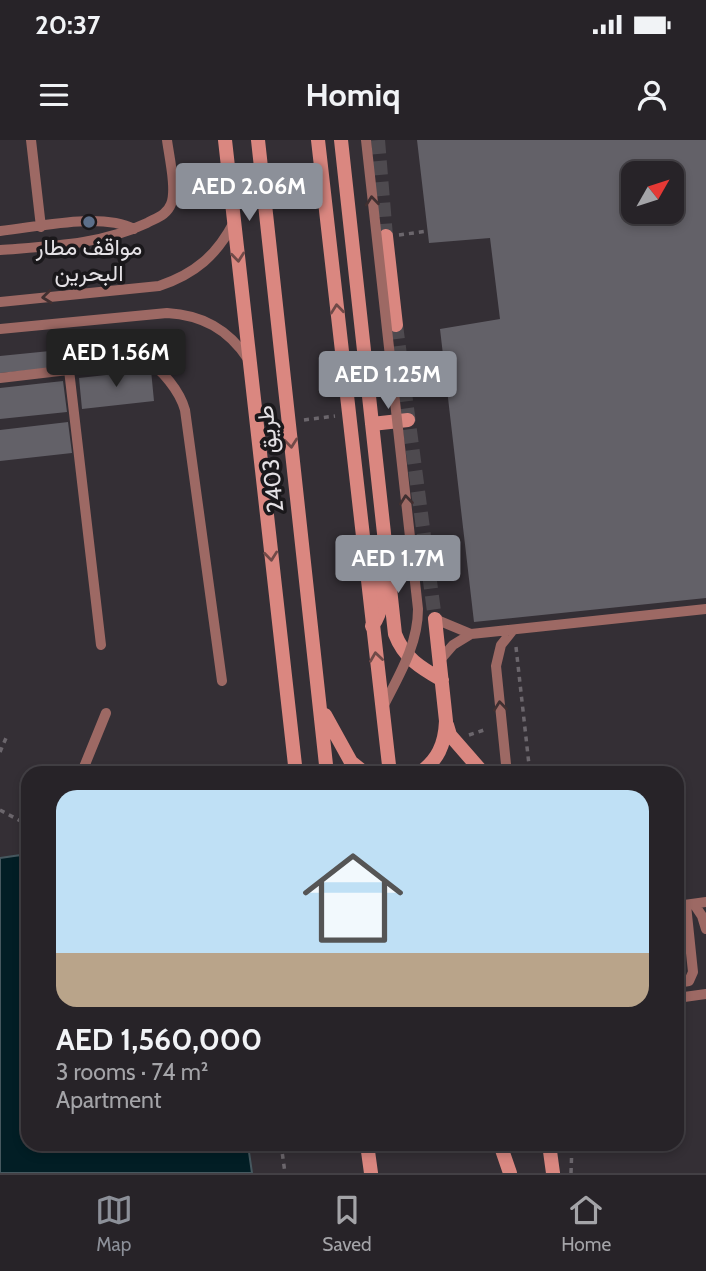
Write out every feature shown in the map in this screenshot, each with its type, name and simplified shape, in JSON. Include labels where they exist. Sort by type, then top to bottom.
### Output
[{"type":"main road","points":[[225,140],[295,766]]},
{"type":"main road","name":"طريق 2403","points":[[258,140],[326,766]]},
{"type":"main road","points":[[318,140],[389,766]]},
{"type":"main road","points":[[341,140],[395,634],[404,652],[412,660],[442,680]]},
{"type":"main road","points":[[386,236],[396,326]]},
{"type":"main road","points":[[372,424],[408,420]]},
{"type":"main road","points":[[428,766],[440,750],[446,721],[435,619]]},
{"type":"main road","points":[[320,704],[342,750],[356,766]]},
{"type":"main road","points":[[446,721],[450,735],[477,766]]},
{"type":"main road","points":[[368,1151],[371,1173]]},
{"type":"main road","points":[[502,1151],[510,1173]]},
{"type":"main road","points":[[550,1151],[553,1173]]},
{"type":"lane","points":[[31,140],[41,227]]},
{"type":"lane","points":[[0,250],[79,244],[134,229],[162,216],[171,205],[173,194],[167,140]]},
{"type":"lane","points":[[366,140],[418,609],[418,623],[412,647],[383,707]]},
{"type":"lane","points":[[0,232],[97,220],[117,222],[134,229]]},
{"type":"lane","points":[[0,302],[159,286],[197,269],[225,240],[234,222]]},
{"type":"lane","points":[[0,329],[167,313],[183,314],[200,318],[224,331],[249,360]]},
{"type":"lane","points":[[0,378],[145,361],[156,369],[183,402],[222,681]]},
{"type":"lane","points":[[69,370],[101,645]]},
{"type":"lane","points":[[440,660],[453,645],[471,634],[706,609]]},
{"type":"lane","points":[[435,619],[471,634]]},
{"type":"lane","points":[[506,766],[496,666],[501,645],[514,629]]},
{"type":"lane","points":[[84,766],[106,713]]},
{"type":"lane","points":[[686,905],[706,902]]},
{"type":"lane","points":[[686,905],[702,916],[706,929]]},
{"type":"lane","points":[[684,982],[689,981],[693,972],[686,905]]},
{"type":"lane","points":[[684,997],[706,994]]},
{"type":"path","points":[[267,175],[316,170]]},
{"type":"path","points":[[386,236],[428,232]]},
{"type":"path","points":[[296,421],[342,415]]},
{"type":"path","points":[[514,629],[529,766]]},
{"type":"path","points":[[462,737],[487,729]]},
{"type":"path","points":[[0,752],[6,738]]},
{"type":"path","points":[[0,810],[21,821]]},
{"type":"path","points":[[282,1151],[285,1173]]},
{"type":"path","points":[[571,1173],[572,1151]]},
{"type":"water","points":[[21,855],[21,1151],[249,1151],[252,1173],[0,1173],[0,858]]},
{"type":"building","points":[[417,140],[706,140],[706,598],[474,622],[440,329],[500,319],[490,238],[429,243]]},
{"type":"building","points":[[130,343],[131,361],[0,373],[0,356]]},
{"type":"building","points":[[151,370],[154,401],[82,409],[79,378]]},
{"type":"building","points":[[63,381],[67,412],[0,419],[0,388]]},
{"type":"building","points":[[68,422],[72,453],[0,461],[0,430]]},
{"type":"tunnel","points":[[378,140],[386,236]]},
{"type":"tunnel","points":[[396,325],[435,619]]},
{"type":"place","name":"مواقف مطار البحرين","points":[[89,222]]}]
